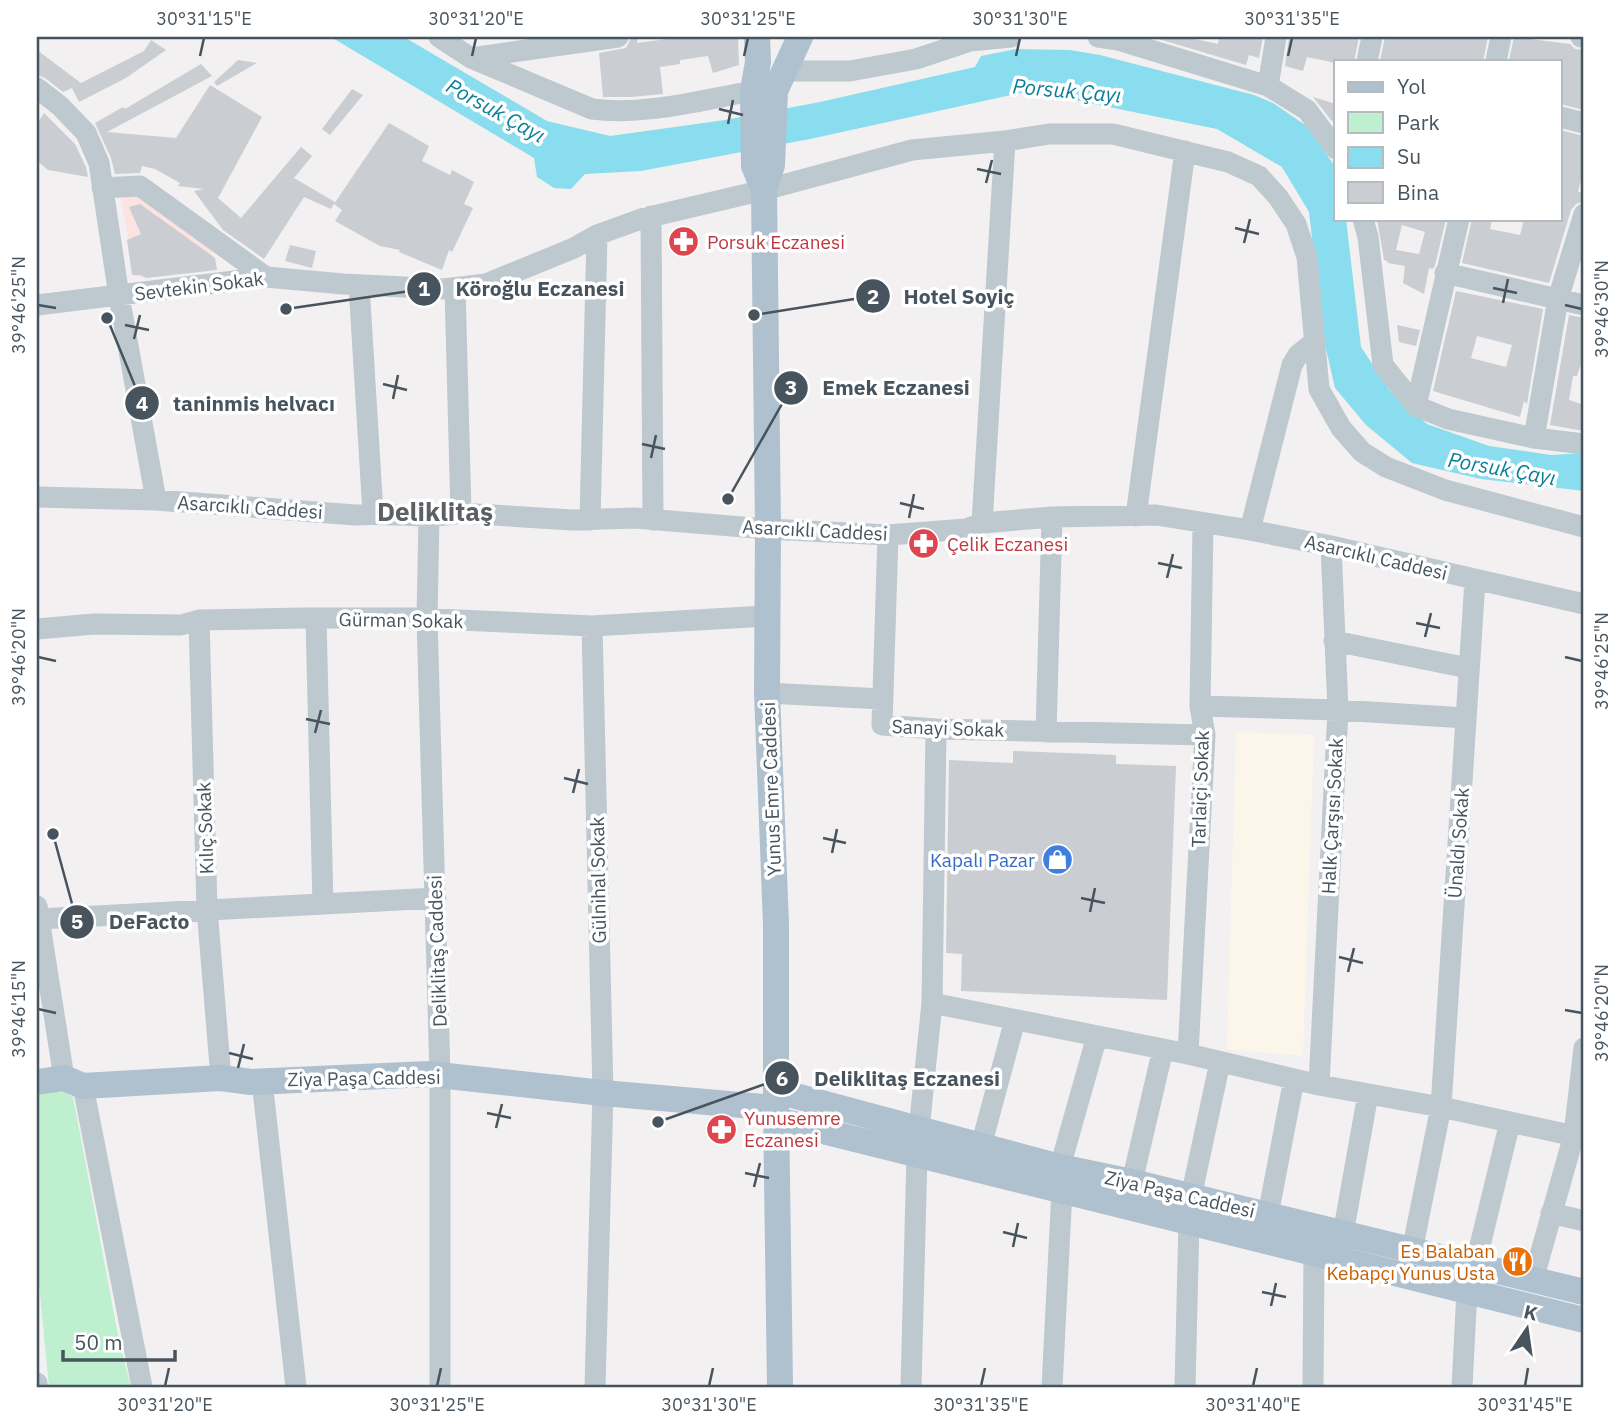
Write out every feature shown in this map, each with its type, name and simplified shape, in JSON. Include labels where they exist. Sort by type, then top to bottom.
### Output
[{"type":"main road","name":"Yunus Emre Caddesi","points":[[770,37],[758,49],[770,84]]},
{"type":"main road","name":"Yunus Emre Caddesi","points":[[780,1387],[776,925],[767,694],[764,190],[754,166],[770,84],[800,37]]},
{"type":"main road","name":"Ziya Paşa Caddesi","points":[[37,1082],[221,1078],[251,1082],[440,1074],[603,1093],[777,1106],[1190,1209],[1268,1215],[1412,1251],[1471,1278],[1584,1320]]},
{"type":"main road","name":"Ziya Paşa Caddesi","points":[[918,1142],[981,1146],[1061,1178],[1132,1182],[1190,1209],[1314,1254],[1471,1278],[1533,1280],[1584,1292]]},
{"type":"street","points":[[439,37],[471,58],[592,109],[613,112],[688,103],[770,84],[916,59],[971,39],[1010,37]]},
{"type":"street","points":[[471,58],[490,46],[618,37]]},
{"type":"street","points":[[1098,37],[1118,40],[1268,86],[1307,110],[1334,146]]},
{"type":"street","points":[[1268,86],[1276,37]]},
{"type":"street","points":[[1367,60],[1372,37]]},
{"type":"street","points":[[1496,60],[1501,37]]},
{"type":"street","points":[[37,88],[60,106],[86,133],[99,163],[156,500]]},
{"type":"street","points":[[1562,118],[1584,123]]},
{"type":"street","name":"Sevtekin Sokak","points":[[37,305],[265,277],[359,285],[454,288],[486,284],[575,248],[597,235],[651,216],[764,190],[912,150],[1049,134],[1113,134],[1228,162],[1259,176],[1296,224],[1307,257],[1319,388],[1341,428],[1362,452],[1386,467],[1445,490],[1584,527]]},
{"type":"street","points":[[982,523],[1005,141]]},
{"type":"street","points":[[1136,516],[1190,152]]},
{"type":"street","points":[[102,188],[140,186],[265,277]]},
{"type":"street","points":[[1534,438],[1558,299],[1584,214]]},
{"type":"street","points":[[651,216],[653,520]]},
{"type":"street","points":[[1363,220],[1368,237],[1382,365],[1416,406],[1448,419],[1534,438],[1584,444]]},
{"type":"street","points":[[1416,406],[1459,220]]},
{"type":"street","points":[[590,520],[597,235]]},
{"type":"street","points":[[1445,273],[1584,305]]},
{"type":"street","points":[[359,285],[373,513]]},
{"type":"street","points":[[454,288],[461,513]]},
{"type":"street","points":[[1250,530],[1292,365],[1298,355],[1314,342]]},
{"type":"street","name":"Asarcıklı Caddesi","points":[[37,497],[156,500],[355,515],[373,513],[443,517],[461,513],[590,520],[635,518],[888,535],[966,529],[982,523],[1052,517],[1157,515],[1331,546],[1584,604]]},
{"type":"street","name":"Deliklitaş Caddesi","points":[[429,515],[427,619],[440,1074],[440,1387]]},
{"type":"street","points":[[1046,732],[1052,517]]},
{"type":"street","name":"Tarlaiçi Sokak","points":[[1188,1054],[1205,735],[1200,706],[1203,524]]},
{"type":"street","name":"Sanayi Sokak","points":[[888,535],[882,725],[936,729],[1205,735]]},
{"type":"street","name":"Halk Çarşısı Sokak","points":[[1319,1085],[1338,710],[1331,546]]},
{"type":"street","name":"Ünaldı Sokak","points":[[1412,1251],[1441,1107],[1475,580]]},
{"type":"street","name":"Gürman Sokak","points":[[37,629],[94,624],[181,625],[199,620],[316,619],[427,619],[592,626],[766,616]]},
{"type":"street","points":[[316,619],[323,904]]},
{"type":"street","name":"Kılıç Sokak","points":[[199,620],[207,909],[221,1078]]},
{"type":"street","name":"Gülnihal Sokak","points":[[592,626],[603,1093],[595,1387]]},
{"type":"street","points":[[1335,641],[1468,668]]},
{"type":"street","points":[[767,694],[882,699]]},
{"type":"street","points":[[1200,706],[1338,710],[1466,718]]},
{"type":"street","points":[[911,1387],[918,1142],[932,1003],[936,729]]},
{"type":"street","points":[[142,1387],[73,1082],[38,912],[207,909],[436,898]]},
{"type":"street","points":[[932,1003],[1188,1054],[1319,1085],[1579,1136]]},
{"type":"street","points":[[981,1146],[1015,1020]]},
{"type":"street","points":[[1052,1387],[1061,1178],[1097,1036]]},
{"type":"street","points":[[1533,1280],[1551,1213],[1579,1136],[1584,1048]]},
{"type":"street","points":[[1132,1182],[1163,1049]]},
{"type":"street","points":[[1185,1387],[1190,1209],[1220,1062]]},
{"type":"street","points":[[1268,1215],[1294,1079]]},
{"type":"street","points":[[262,1081],[296,1387]]},
{"type":"street","points":[[1343,1234],[1368,1094]]},
{"type":"street","points":[[1462,1387],[1471,1278],[1510,1122]]},
{"type":"street","points":[[1551,1213],[1584,1221]]},
{"type":"street","points":[[1313,1387],[1314,1254]]},
{"type":"shaded area","points":[[138,193],[212,251],[214,269],[135,277],[121,198]]},
{"type":"shaded area","points":[[1236,732],[1314,735],[1303,1056],[1227,1049]]},
{"type":"green space","points":[[60,1089],[73,1097],[120,1345],[131,1387],[49,1387],[37,1264],[37,1091]]},
{"type":"water","name":"Porsuk Çayı","points":[[331,37],[404,37],[547,121],[610,136],[725,120],[820,102],[975,67],[981,56],[1016,49],[1070,50],[1100,55],[1254,95],[1273,103],[1308,127],[1334,165],[1334,220],[1346,220],[1361,347],[1390,391],[1427,424],[1489,446],[1551,455],[1584,453],[1584,491],[1481,479],[1412,463],[1366,425],[1335,388],[1324,340],[1309,212],[1282,167],[1217,129],[1030,91],[810,139],[641,171],[585,174],[571,189],[554,188],[537,177],[534,158]]},
{"type":"building","points":[[682,37],[738,37],[739,65],[713,73],[708,56],[680,60],[680,64],[660,67],[663,94],[603,97],[599,53],[626,48],[631,38],[638,38],[637,43]]},
{"type":"building","points":[[1152,37],[1186,37],[1218,44],[1219,37],[1263,37],[1259,58],[1249,55],[1246,65]]},
{"type":"building","points":[[1289,37],[1359,37],[1354,60],[1334,60],[1334,63],[1307,57],[1303,71],[1285,66]]},
{"type":"building","points":[[1385,37],[1488,37],[1483,60],[1380,60]]},
{"type":"building","points":[[1514,37],[1570,44],[1575,49],[1584,50],[1584,110],[1562,104],[1562,60],[1509,60]]},
{"type":"building","points":[[151,40],[166,50],[126,78],[79,102],[72,88],[63,92],[37,75],[37,50],[81,83],[144,51]]},
{"type":"building","points":[[238,60],[257,63],[217,86],[214,82]]},
{"type":"building","points":[[201,64],[212,76],[107,132],[176,138],[210,85],[262,117],[218,198],[241,218],[301,147],[312,156],[294,178],[335,202],[331,209],[304,197],[264,259],[223,230],[194,191],[204,189],[178,186],[180,183],[155,169],[142,166],[140,173],[115,174],[111,158],[95,123],[123,107],[125,109]]},
{"type":"building","points":[[352,89],[363,95],[330,135],[322,129]]},
{"type":"building","points":[[1313,97],[1334,103],[1334,122]]},
{"type":"building","points":[[44,113],[75,144],[88,177],[48,170],[37,161],[37,124]]},
{"type":"building","points":[[389,123],[429,146],[422,161],[450,175],[452,170],[474,182],[464,204],[473,208],[452,252],[449,250],[442,270],[399,252],[400,250],[380,246],[335,221],[342,210],[334,204]]},
{"type":"building","points":[[1562,130],[1584,136],[1584,167],[1578,192],[1584,193],[1584,201],[1571,210],[1549,283],[1462,263],[1472,220],[1492,220],[1490,229],[1520,235],[1524,220],[1562,220]]},
{"type":"building","points":[[140,204],[215,258],[217,270],[146,278],[132,275],[127,240],[141,234],[129,207]]},
{"type":"building","points":[[1377,220],[1446,220],[1435,265],[1433,269],[1429,268],[1424,294],[1403,283],[1405,266],[1384,260]],"holes":[[[1402,225],[1425,232],[1419,254],[1396,250]]]},
{"type":"building","points":[[290,245],[316,251],[312,268],[285,261]]},
{"type":"building","points":[[1456,291],[1543,309],[1527,404],[1524,401],[1520,417],[1433,391]],"holes":[[[1477,336],[1512,345],[1506,367],[1471,358]]]},
{"type":"building","points":[[1569,315],[1584,318],[1584,362],[1582,361],[1577,376],[1573,376],[1569,400],[1584,405],[1584,431],[1550,425]]},
{"type":"building","points":[[1397,325],[1420,330],[1416,346],[1399,342]]},
{"type":"building","name":"Kapalı Pazar","points":[[1013,751],[1116,755],[1116,764],[1176,766],[1167,1000],[961,991],[962,954],[946,953],[949,760],[1013,763]]},
{"type":"place","name":"Porsuk Eczanesi","points":[[684,242]]},
{"type":"place","name":"Köroğlu Eczanesi","points":[[286,309]]},
{"type":"place","name":"Hotel Soyiç","points":[[754,315]]},
{"type":"place","name":"taninmis helvacı","points":[[107,318]]},
{"type":"place","name":"Emek Eczanesi","points":[[728,499]]},
{"type":"place","name":"Çelik Eczanesi","points":[[924,544]]},
{"type":"place","name":"DeFacto","points":[[53,834]]},
{"type":"place","name":"Kapalı Pazar","points":[[1058,860]]},
{"type":"place","name":"Deliklitaş Eczanesi","points":[[658,1122]]},
{"type":"place","name":"Yunusemre Eczanesi","points":[[721,1129]]},
{"type":"place","name":"Es Balaban Kebapçı Yunus Usta","points":[[1518,1262]]},
{"type":"district","name":"Deliklitaş","points":[[435,511]]}]
